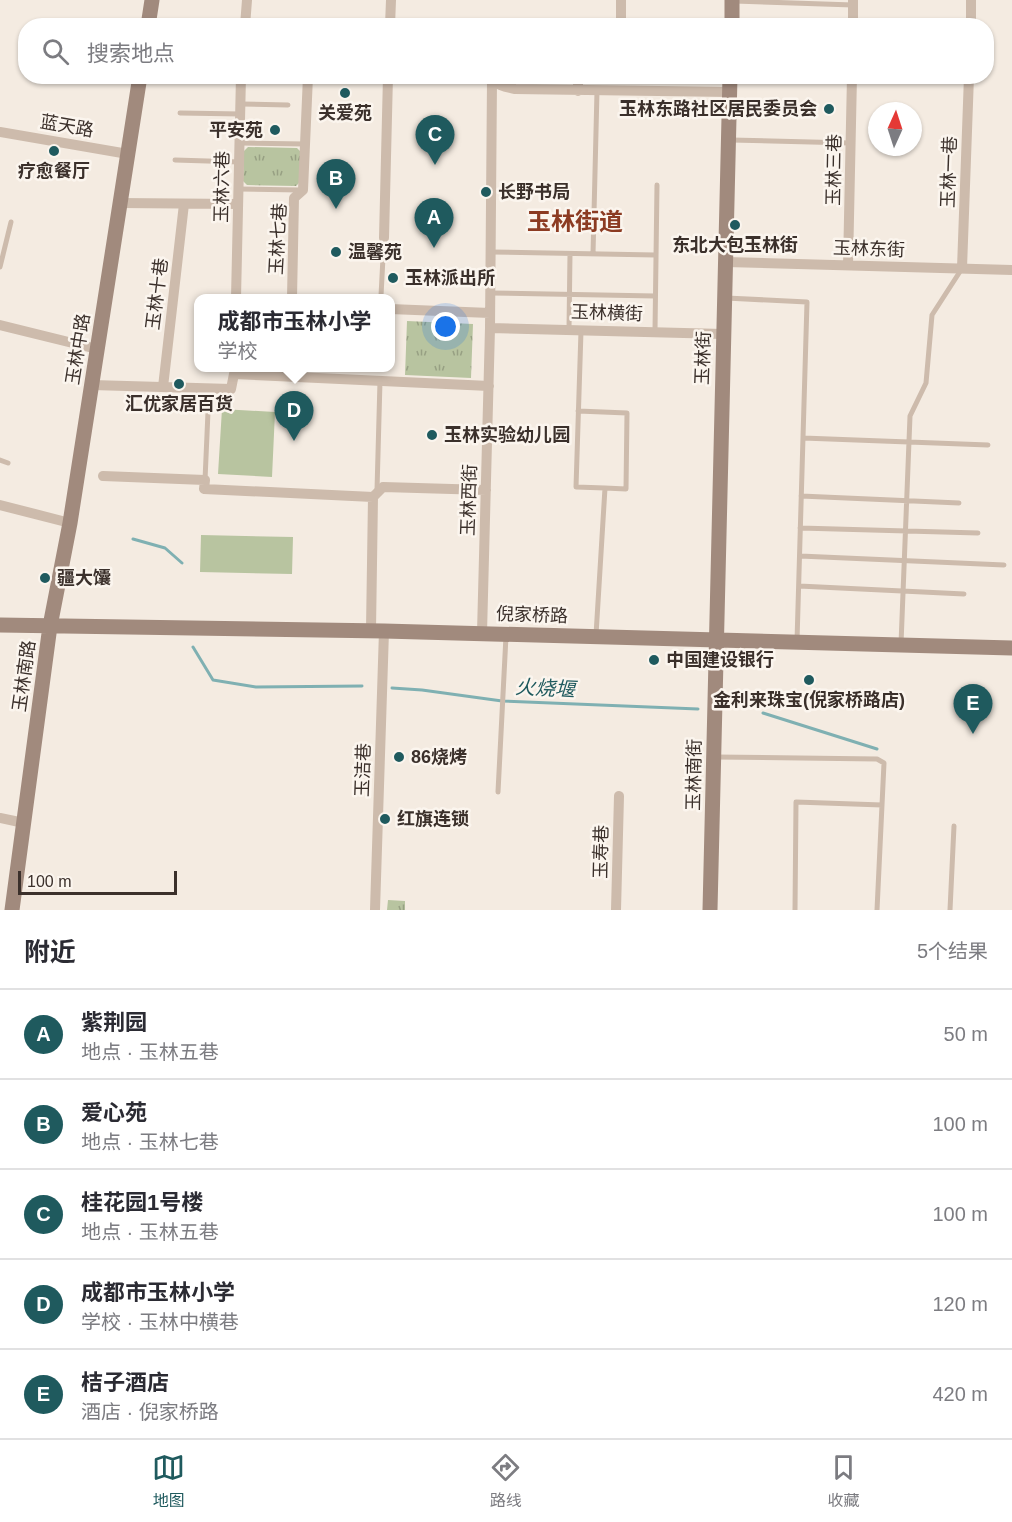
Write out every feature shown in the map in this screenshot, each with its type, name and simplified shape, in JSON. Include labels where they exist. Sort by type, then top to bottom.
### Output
[{"type":"main road","points":[[149,18],[152,0]]},
{"type":"main road","points":[[732,1],[732,18]]},
{"type":"main road","name":"玉林中路","points":[[50,626],[70,523],[139,84]]},
{"type":"main road","name":"玉林街","points":[[717,640],[730,84]]},
{"type":"main road","name":"倪家桥路","points":[[0,625],[482,633],[1012,648]]},
{"type":"main road","name":"玉林南路","points":[[12,910],[50,626]]},
{"type":"main road","name":"玉林南街","points":[[710,910],[717,640]]},
{"type":"street","points":[[246,18],[247,0]]},
{"type":"street","points":[[390,18],[391,0]]},
{"type":"street","points":[[621,0],[621,18]]},
{"type":"street","points":[[970,18],[971,0]]},
{"type":"street","points":[[853,2],[853,18]]},
{"type":"street","name":"玉林六巷","points":[[236,294],[241,84]]},
{"type":"street","name":"玉林七巷","points":[[292,294],[294,198],[303,190],[308,84]]},
{"type":"street","points":[[384,238],[388,84]]},
{"type":"street","name":"玉林西街","points":[[482,633],[490,328],[491,84]]},
{"type":"street","points":[[498,84],[514,89],[578,91],[730,84]]},
{"type":"street","points":[[578,84],[578,91]]},
{"type":"street","name":"玉林三巷","points":[[848,265],[852,84]]},
{"type":"street","name":"玉林一巷","points":[[962,268],[969,84]]},
{"type":"street","name":"蓝天路","points":[[0,132],[128,153]]},
{"type":"street","points":[[120,203],[238,204]]},
{"type":"street","name":"玉林十巷","points":[[163,387],[184,204]]},
{"type":"street","name":"玉林东街","points":[[726,262],[1012,270]]},
{"type":"street","points":[[395,309],[490,313]]},
{"type":"street","points":[[0,325],[98,349]]},
{"type":"street","name":"玉林横街","points":[[490,328],[569,328],[723,334]]},
{"type":"street","points":[[92,385],[231,389],[234,372]]},
{"type":"street","points":[[249,372],[489,386]]},
{"type":"street","points":[[103,476],[205,480],[204,489],[375,495],[383,487],[486,490]]},
{"type":"street","name":"玉洁巷","points":[[375,495],[377,631],[375,910]]},
{"type":"street","points":[[0,505],[70,523]]},
{"type":"street","name":"玉寿巷","points":[[616,910],[619,796]]},
{"type":"street","points":[[0,818],[24,823]]},
{"type":"lane","points":[[732,1],[853,2]]},
{"type":"lane","points":[[593,254],[597,91]]},
{"type":"lane","points":[[180,113],[288,105]]},
{"type":"lane","points":[[729,140],[850,143]]},
{"type":"lane","points":[[240,143],[305,144]]},
{"type":"lane","points":[[175,160],[240,162]]},
{"type":"lane","points":[[655,331],[657,185]]},
{"type":"lane","points":[[239,189],[303,190]]},
{"type":"lane","points":[[0,267],[11,222]]},
{"type":"lane","points":[[381,294],[384,238]]},
{"type":"lane","points":[[491,252],[655,255]]},
{"type":"lane","points":[[569,328],[570,254]]},
{"type":"lane","points":[[901,645],[910,416],[926,383],[932,315],[962,268]]},
{"type":"lane","points":[[490,293],[655,297]]},
{"type":"lane","points":[[725,298],[807,302],[797,642]]},
{"type":"lane","points":[[578,411],[627,413],[626,489],[576,487],[578,411],[581,329]]},
{"type":"lane","points":[[375,495],[380,381]]},
{"type":"lane","points":[[205,480],[209,389]]},
{"type":"lane","points":[[803,438],[987,445]]},
{"type":"lane","points":[[0,460],[8,463]]},
{"type":"lane","points":[[596,637],[605,488]]},
{"type":"lane","points":[[801,496],[959,503]]},
{"type":"lane","points":[[800,528],[978,533]]},
{"type":"lane","points":[[800,556],[1004,565]]},
{"type":"lane","points":[[799,586],[964,594]]},
{"type":"lane","points":[[498,792],[506,634]]},
{"type":"lane","points":[[714,757],[877,759],[884,763],[877,910]]},
{"type":"lane","points":[[795,910],[796,802],[882,805]]},
{"type":"lane","points":[[951,910],[954,826]]},
{"type":"green space","points":[[248,147],[297,148],[302,153],[301,181],[296,186],[247,185],[243,181],[244,151]]},
{"type":"green space","points":[[407,321],[473,324],[471,378],[405,375]]},
{"type":"green space","points":[[222,409],[275,412],[272,477],[218,474]]},
{"type":"green space","points":[[201,535],[293,537],[292,574],[200,572]]},
{"type":"green space","points":[[388,900],[405,901],[405,910],[387,910]]},
{"type":"waterway","name":"火烧堰","points":[[133,539],[165,548],[182,563]]},
{"type":"waterway","name":"火烧堰","points":[[193,647],[213,680],[256,687],[362,686]]},
{"type":"waterway","name":"火烧堰","points":[[392,688],[502,701],[698,709]]},
{"type":"waterway","name":"火烧堰","points":[[763,713],[877,749]]},
{"type":"place","name":"关爱苑","points":[[345,93]]},
{"type":"place","name":"玉林东路社区居民委员会","points":[[829,109]]},
{"type":"place","name":"平安苑","points":[[275,130]]},
{"type":"place","name":"疗愈餐厅","points":[[54,151]]},
{"type":"place","name":"桂花园1号楼","points":[[435,165]]},
{"type":"place","name":"长野书局","points":[[486,192]]},
{"type":"place","name":"爱心苑","points":[[336,209]]},
{"type":"place","name":"东北大包玉林街","points":[[735,225]]},
{"type":"place","name":"紫荆园","points":[[434,248]]},
{"type":"place","name":"温馨苑","points":[[336,252]]},
{"type":"place","name":"玉林派出所","points":[[393,278]]},
{"type":"place","name":"汇优家居百货","points":[[179,384]]},
{"type":"place","name":"玉林实验幼儿园","points":[[432,435]]},
{"type":"place","name":"成都市玉林小学","points":[[294,441]]},
{"type":"place","name":"疆大馕","points":[[45,578]]},
{"type":"place","name":"中国建设银行","points":[[654,660]]},
{"type":"place","name":"金利来珠宝(倪家桥路店)","points":[[809,680]]},
{"type":"place","name":"桔子酒店","points":[[973,734]]},
{"type":"place","name":"86烧烤","points":[[399,757]]},
{"type":"place","name":"红旗连锁","points":[[385,819]]},
{"type":"district","name":"玉林街道","points":[[575,221]]}]
